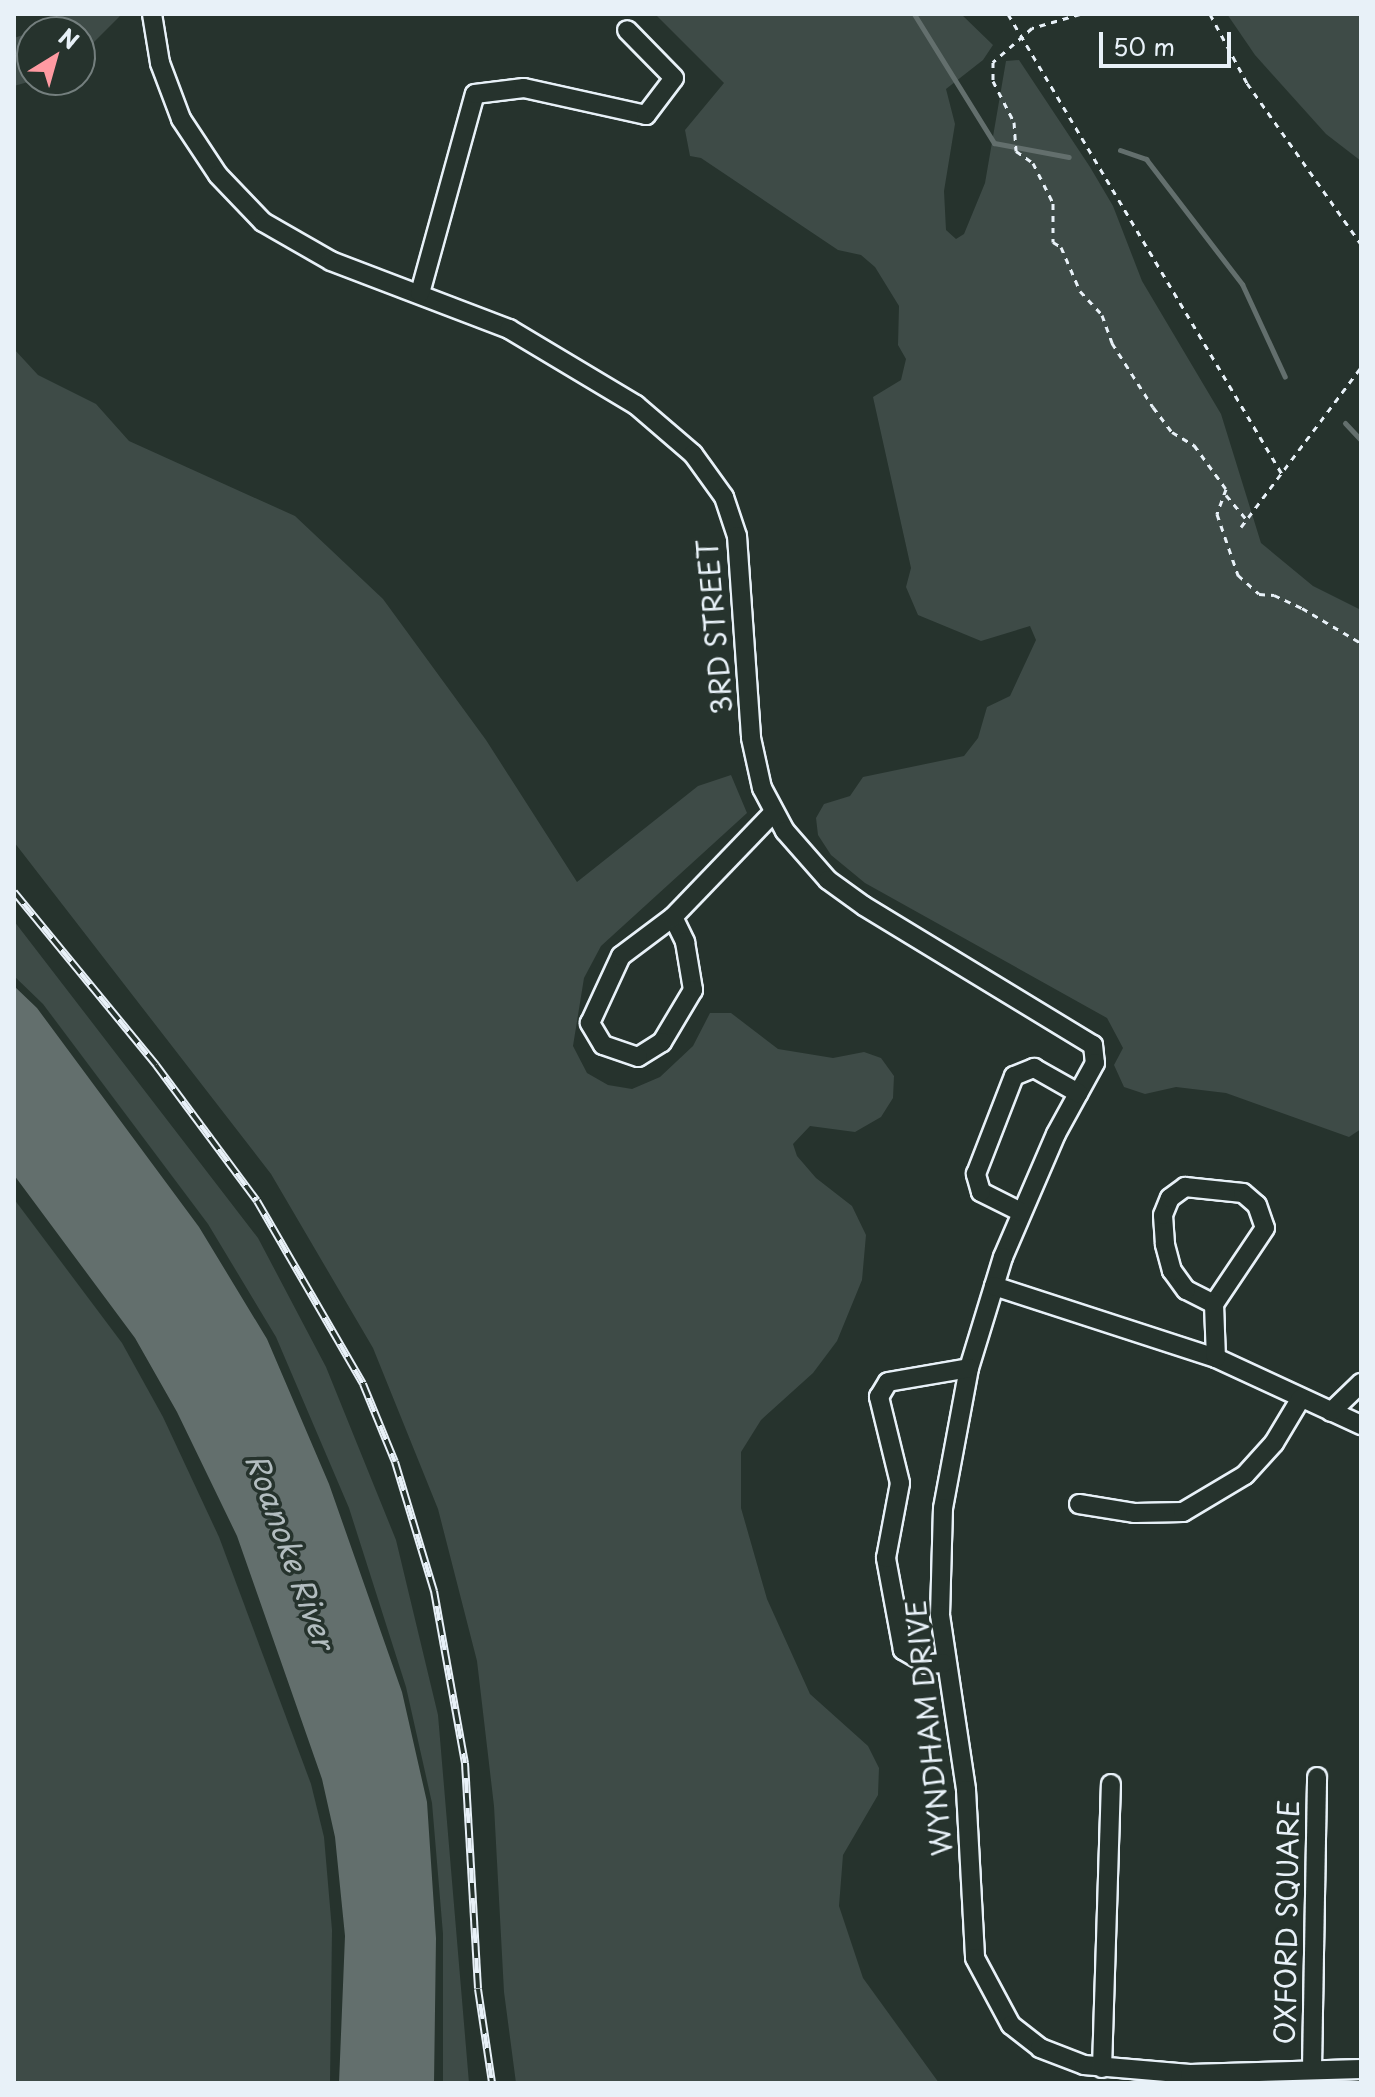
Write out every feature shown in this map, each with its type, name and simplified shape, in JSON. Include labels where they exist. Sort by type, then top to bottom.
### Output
[{"type":"street","name":"3RD STREET","points":[[152,14],[160,63],[181,119],[218,175],[263,222],[331,261],[509,329],[572,364],[664,427],[710,473],[737,536],[751,738],[773,813],[806,859],[864,906],[1087,1036]]},
{"type":"street","points":[[420,293],[475,94],[524,88],[646,115],[674,78],[627,30]]},
{"type":"street","points":[[673,917],[685,942],[693,990],[662,1042],[638,1057],[603,1045],[590,1023],[621,956],[673,917],[773,813]]},
{"type":"street","name":"WYNDHAM DRIVE","points":[[1087,1036],[1095,1063],[1021,1212],[994,1286],[969,1368],[943,1508],[943,1663],[966,1790],[971,1935],[983,1980],[997,2006],[1025,2037],[1066,2060],[1102,2068],[1204,2074],[1312,2068],[1361,2069]]},
{"type":"street","points":[[1021,1212],[981,1192],[976,1174],[1014,1076],[1034,1068],[1078,1093]]},
{"type":"street","points":[[1214,1304],[1186,1290],[1172,1271],[1165,1244],[1163,1215],[1170,1198],[1185,1187],[1243,1193],[1257,1205],[1265,1228],[1214,1304],[1216,1358]]},
{"type":"street","points":[[994,1286],[1216,1358],[1361,1425]]},
{"type":"street","points":[[943,1663],[927,1664],[903,1650],[886,1558],[900,1483],[879,1397],[888,1382],[969,1368]]},
{"type":"street","points":[[1331,1412],[1361,1383]]},
{"type":"street","points":[[1079,1504],[1135,1513],[1183,1512],[1245,1475],[1274,1443],[1301,1398]]},
{"type":"street","name":"OXFORD SQUARE","points":[[1312,2068],[1317,1777]]},
{"type":"street","points":[[1102,2068],[1111,1784]]},
{"type":"path","points":[[1008,14],[1282,474]]},
{"type":"path","points":[[1080,14],[1044,23],[993,62],[993,81],[1014,122],[1016,151],[1033,163],[1053,203],[1053,242],[1061,247],[1080,291],[1102,315],[1112,343],[1172,432],[1194,445],[1226,495],[1247,520]]},
{"type":"path","points":[[1210,14],[1247,83],[1361,244]]},
{"type":"path","points":[[1241,527],[1361,367]]},
{"type":"path","points":[[1226,495],[1220,497],[1217,514],[1232,566],[1259,594],[1274,595],[1310,612],[1361,643]]},
{"type":"path","points":[[1248,583],[1254,581]]},
{"type":"shaded area","points":[[122,14],[96,40],[96,16],[60,16]]},
{"type":"shaded area","points":[[655,14],[961,14],[993,45],[983,60],[946,89],[955,124],[944,191],[946,230],[956,239],[964,234],[985,183],[1006,61],[1019,60],[1090,167],[1113,206],[1142,281],[1221,414],[1261,543],[1313,586],[1361,610],[1361,1129],[1349,1137],[1226,1093],[1176,1087],[1145,1094],[1124,1087],[1114,1065],[1123,1048],[1107,1018],[865,883],[831,855],[818,835],[816,818],[824,804],[850,796],[863,777],[964,756],[978,738],[987,707],[1010,696],[1036,640],[1030,626],[981,641],[918,615],[906,587],[911,568],[873,397],[901,380],[906,359],[898,345],[899,306],[875,267],[861,255],[838,250],[701,158],[690,156],[685,130],[724,83]]},
{"type":"shaded area","points":[[1227,14],[1361,14],[1361,161],[1326,134],[1255,55]]},
{"type":"shaded area","points":[[16,37],[14,86],[14,38]]},
{"type":"shaded area","points":[[14,349],[38,375],[96,404],[129,441],[295,516],[383,599],[486,740],[577,882],[698,786],[731,775],[747,813],[601,946],[584,978],[573,1046],[587,1073],[608,1085],[632,1089],[660,1077],[693,1046],[710,1013],[731,1013],[778,1049],[833,1058],[864,1052],[881,1058],[894,1076],[893,1098],[881,1117],[855,1132],[810,1126],[793,1144],[797,1156],[816,1178],[852,1206],[866,1235],[862,1280],[837,1341],[813,1373],[761,1420],[741,1452],[741,1508],[767,1599],[810,1694],[868,1746],[879,1768],[878,1795],[843,1855],[839,1906],[863,1978],[939,2083],[516,2083],[504,1992],[494,1806],[477,1661],[438,1509],[373,1348],[271,1174],[14,842]]},
{"type":"shaded area","points":[[14,921],[258,1238],[326,1367],[396,1540],[438,1715],[469,2083],[443,2083],[443,1934],[432,1803],[406,1687],[349,1508],[276,1337],[208,1224],[43,1004],[14,976]]},
{"type":"shaded area","points":[[14,1199],[122,1343],[163,1417],[219,1537],[311,1784],[324,1837],[332,1930],[330,2083],[14,2083]]},
{"type":"water","name":"Roanoke River","points":[[14,986],[37,1008],[199,1227],[267,1339],[329,1484],[402,1692],[427,1802],[436,1938],[434,2083],[339,2083],[345,1936],[335,1837],[322,1779],[237,1536],[177,1412],[135,1338],[14,1175]]},
{"type":"waterway","points":[[914,14],[994,143],[1069,157]]},
{"type":"waterway","points":[[1120,150],[1146,159],[1242,284],[1285,377]]},
{"type":"waterway","points":[[1345,423],[1361,440]]},
{"type":"railway","points":[[14,892],[156,1065],[257,1201],[363,1384],[395,1462],[434,1591],[465,1763],[478,1989],[492,2083]]}]
